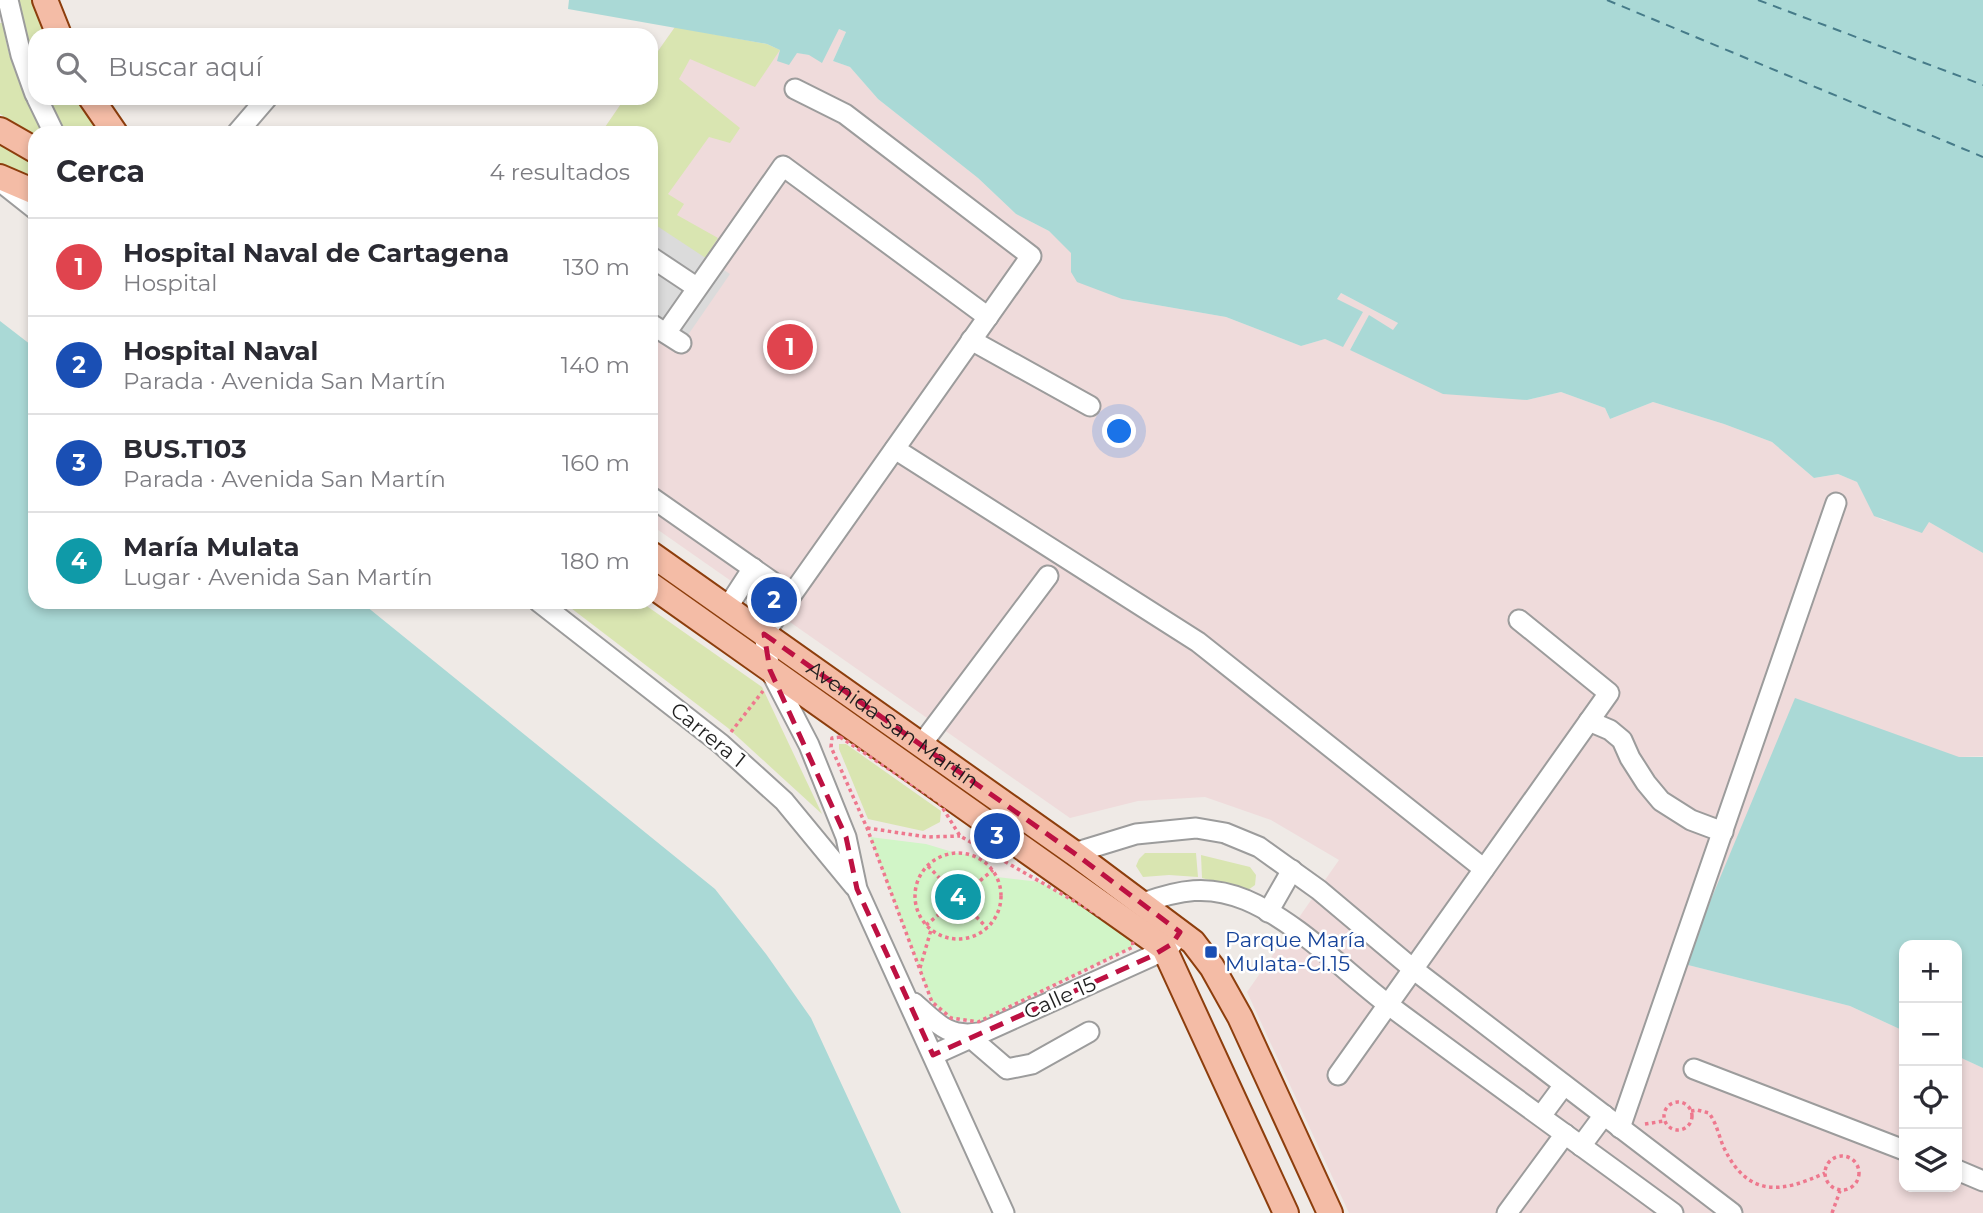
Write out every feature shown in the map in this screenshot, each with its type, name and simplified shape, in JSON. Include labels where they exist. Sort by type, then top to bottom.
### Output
[{"type":"main road","points":[[96,105],[110,126]]},
{"type":"main road","points":[[0,130],[28,146]]},
{"type":"main road","points":[[0,179],[28,189]]},
{"type":"main road","name":"Avenida San Martín","points":[[658,559],[1143,903],[1172,940],[1286,1213]]},
{"type":"main road","name":"Avenida San Martín","points":[[658,591],[769,678],[1172,940],[1200,951],[1228,994],[1331,1213]]},
{"type":"street","points":[[9,0],[28,74]]},
{"type":"street","points":[[764,634],[1031,256],[845,114],[796,89]]},
{"type":"street","points":[[40,105],[51,126]]},
{"type":"street","points":[[243,126],[261,105]]},
{"type":"street","points":[[666,333],[783,166],[988,317]]},
{"type":"street","points":[[0,179],[28,203]]},
{"type":"street","points":[[658,262],[696,287]]},
{"type":"street","points":[[971,341],[1090,407]]},
{"type":"street","points":[[895,449],[1198,642],[1484,869]]},
{"type":"street","points":[[658,502],[791,595]]},
{"type":"street","points":[[1620,1128],[1836,503]]},
{"type":"street","points":[[727,608],[753,568]]},
{"type":"street","points":[[921,745],[1048,576]]},
{"type":"street","name":"Carrera 1","points":[[548,609],[721,744],[784,801],[857,889]]},
{"type":"street","points":[[1338,1076],[1609,693],[1519,620]]},
{"type":"street","name":"Carrera 1","points":[[764,634],[769,678],[809,745],[846,837],[857,889],[1004,1213]]},
{"type":"street","points":[[1589,721],[1610,730],[1622,740],[1630,758],[1661,801],[1691,820],[1723,832]]},
{"type":"street","points":[[1073,853],[1136,834],[1196,828],[1225,833],[1259,848],[1292,870],[1413,969],[1732,1213]]},
{"type":"street","points":[[1268,912],[1292,870]]},
{"type":"street","points":[[1143,903],[1192,889],[1228,894],[1268,912],[1291,927],[1388,1005],[1673,1213]]},
{"type":"street","name":"Calle 15","points":[[933,1055],[1152,956],[1172,940]]},
{"type":"street","points":[[908,998],[944,1030],[977,1035],[1007,1069],[1032,1064],[1089,1032]]},
{"type":"street","points":[[1694,1069],[1899,1148]]},
{"type":"street","points":[[1541,1116],[1564,1084]]},
{"type":"street","points":[[1507,1213],[1573,1140],[1604,1115]]},
{"type":"street","points":[[1962,1172],[1983,1181]]},
{"type":"path","points":[[721,744],[769,678]]},
{"type":"path","points":[[840,737],[939,802],[960,836],[1132,934],[1133,947],[978,1022],[951,1018],[932,1002],[867,828],[831,747],[832,738],[840,737]]},
{"type":"path","points":[[867,828],[927,837],[960,836]]},
{"type":"path","points":[[966,854],[985,862],[993,870],[1000,885],[1001,903],[998,914],[988,928],[974,937],[964,939],[944,937],[926,925],[916,908],[915,897],[918,880],[928,866],[943,856],[966,854]]},
{"type":"path","points":[[928,866],[988,928]]},
{"type":"path","points":[[926,925],[993,870]]},
{"type":"path","points":[[920,970],[931,930]]},
{"type":"path","points":[[1691,1111],[1692,1120],[1682,1129],[1669,1128],[1664,1121],[1664,1111],[1670,1103],[1680,1102],[1691,1111],[1709,1114],[1736,1168],[1757,1184],[1784,1188],[1825,1173]]},
{"type":"path","points":[[1846,1156],[1856,1162],[1860,1173],[1856,1184],[1840,1191],[1829,1185],[1825,1173],[1827,1164],[1835,1157],[1846,1156]]},
{"type":"path","points":[[1832,1213],[1840,1191]]},
{"type":"highlighted area","points":[[764,634],[1074,853],[1180,932],[1172,944],[1152,956],[933,1055],[857,889],[846,837],[770,670]]},
{"type":"shaded area","points":[[675,27],[809,55],[839,29],[846,32],[833,61],[850,67],[878,99],[978,178],[1016,214],[1049,231],[1122,299],[1226,317],[1301,346],[1325,339],[1342,346],[1337,299],[1341,293],[1398,323],[1393,331],[1369,316],[1350,350],[1527,400],[1561,392],[1605,408],[1610,419],[1653,402],[1724,424],[1772,442],[1814,478],[1838,474],[1857,482],[1875,516],[1884,521],[1929,522],[1983,553],[1983,756],[1959,757],[1684,964],[1850,1006],[1899,1029],[1899,1192],[1962,1192],[1962,1058],[1983,1068],[1983,1213],[1349,1213],[1247,992],[1339,860],[1271,820],[1205,797],[1138,801],[1070,818],[658,530],[658,126],[606,126],[620,105],[658,105],[658,51]]},
{"type":"shaded area","points":[[658,227],[730,274],[679,348],[658,334]]},
{"type":"green space","points":[[17,0],[34,0],[43,28],[28,28],[28,50]]},
{"type":"green space","points":[[0,23],[3,23],[9,53],[28,98],[28,105],[31,105],[42,126],[28,126],[28,131],[0,114]]},
{"type":"green space","points":[[675,27],[767,44],[780,50],[755,87],[690,59],[679,79],[740,128],[730,143],[709,137],[668,194],[684,204],[677,215],[718,238],[704,260],[658,228],[658,126],[606,126],[620,105],[658,105],[658,51]]},
{"type":"green space","points":[[47,105],[82,105],[97,126],[60,126]]},
{"type":"green space","points":[[0,142],[28,158],[28,179],[15,174],[0,163]]},
{"type":"green space","points":[[572,609],[651,609],[762,687],[822,814],[728,728]]},
{"type":"green space","points":[[839,744],[846,744],[941,811],[940,822],[923,831],[868,819]]},
{"type":"green space","points":[[870,837],[926,844],[975,856],[985,862],[997,877],[1040,882],[1132,934],[1133,947],[978,1022],[951,1018],[932,1002]]},
{"type":"green space","points":[[1145,853],[1196,853],[1198,877],[1143,877],[1136,866]]},
{"type":"green space","points":[[1201,855],[1250,867],[1256,875],[1255,885],[1248,890],[1202,878]]},
{"type":"water","points":[[569,0],[1983,0],[1983,553],[1929,522],[1922,533],[1874,516],[1857,482],[1838,474],[1814,478],[1772,442],[1653,402],[1610,419],[1605,408],[1561,392],[1527,400],[1443,394],[1350,350],[1369,315],[1393,330],[1398,323],[1341,293],[1337,299],[1363,312],[1343,347],[1325,339],[1301,346],[1226,317],[1122,299],[1077,282],[1071,272],[1071,253],[1049,231],[1016,214],[978,178],[878,99],[850,67],[833,61],[846,32],[839,29],[822,63],[809,55],[797,53],[789,65],[777,61],[780,50],[767,44],[568,9]]},
{"type":"water","points":[[0,321],[28,343],[28,609],[370,609],[715,889],[766,954],[811,1018],[901,1213],[0,1213]]},
{"type":"water","points":[[1795,698],[1959,757],[1983,757],[1983,1068],[1962,1058],[1962,940],[1899,940],[1899,1029],[1850,1006],[1684,964]]},
{"type":"ferry route","points":[[1607,0],[1983,157]]},
{"type":"ferry route","points":[[1758,0],[1983,85]]},
{"type":"place","name":"Hospital Naval de Cartagena","points":[[790,347]]},
{"type":"place","name":"Hospital Naval","points":[[774,600]]},
{"type":"place","name":"BUS.T103","points":[[997,836]]},
{"type":"place","name":"María Mulata","points":[[958,897]]},
{"type":"place","name":"Parque María Mulata-Cl.15","points":[[1211,952]]}]
